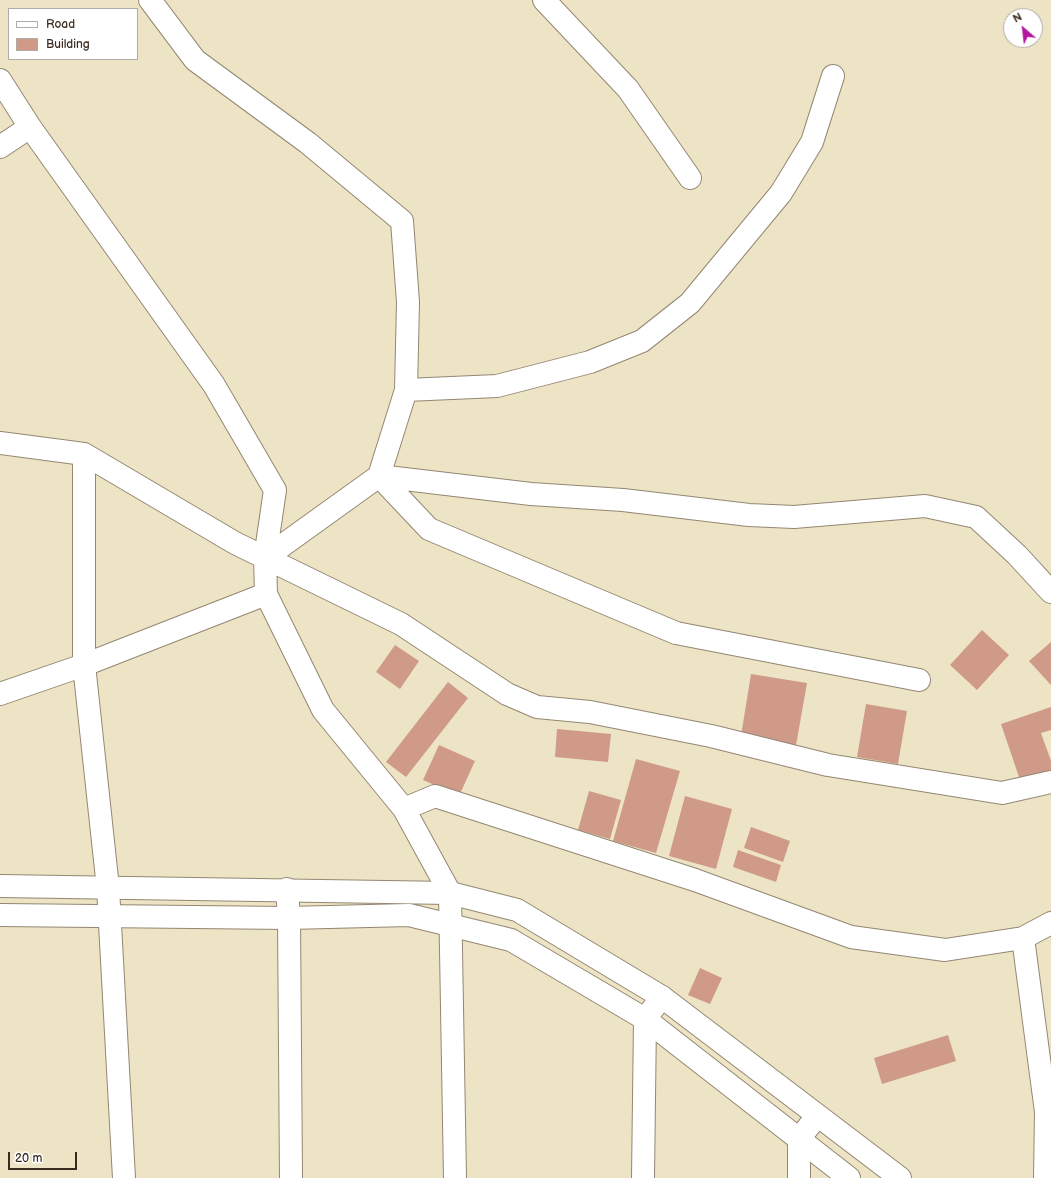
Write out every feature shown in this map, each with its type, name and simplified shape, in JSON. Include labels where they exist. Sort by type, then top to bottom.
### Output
[{"type":"street","points":[[150,0],[195,60],[308,144],[402,221],[408,302],[406,390],[379,476],[265,558]]},
{"type":"street","points":[[544,0],[628,89],[690,178]]},
{"type":"street","points":[[406,390],[497,386],[590,362],[642,341],[690,303],[781,193],[812,142],[833,76]]},
{"type":"street","points":[[0,80],[30,127],[214,385],[275,490],[265,558],[266,594],[323,710],[404,809],[450,893],[455,1178]]},
{"type":"street","points":[[0,147],[30,127]]},
{"type":"street","points":[[0,443],[84,454],[234,543],[401,624],[507,694],[537,707],[590,712],[711,736],[828,765],[1002,793],[1051,782]]},
{"type":"street","points":[[84,454],[84,665],[108,888],[124,1178]]},
{"type":"street","points":[[379,476],[531,494],[623,500],[750,515],[794,517],[925,506],[976,516],[1017,555],[1051,592]]},
{"type":"street","points":[[379,476],[429,529],[676,633],[918,680]]},
{"type":"street","points":[[0,694],[84,665],[266,594]]},
{"type":"street","points":[[404,809],[435,796],[695,880],[851,938],[946,950],[1023,938],[1051,923]]},
{"type":"street","points":[[0,886],[287,889],[450,893],[517,910],[662,997],[900,1178]]},
{"type":"street","points":[[287,889],[289,918],[291,1178]]},
{"type":"street","points":[[0,915],[289,918],[409,915],[511,940],[645,1019],[849,1178]]},
{"type":"street","points":[[1023,938],[1049,1110],[1045,1178]]},
{"type":"street","points":[[643,1178],[645,1019],[662,997]]},
{"type":"street","points":[[799,1178],[799,1139],[817,1116]]},
{"type":"building","points":[[982,630],[1009,655],[977,690],[950,665]]},
{"type":"building","points":[[1051,642],[1051,685],[1029,661]]},
{"type":"building","points":[[395,645],[419,661],[400,689],[376,672]]},
{"type":"building","points":[[751,674],[807,683],[795,751],[740,742]]},
{"type":"building","points":[[448,682],[468,698],[406,777],[386,762]]},
{"type":"building","points":[[866,704],[907,711],[898,764],[857,757]]},
{"type":"building","points":[[1051,707],[1051,730],[1041,733],[1051,761],[1051,770],[1020,780],[1001,724]]},
{"type":"building","points":[[557,729],[611,734],[608,762],[555,757]]},
{"type":"building","points":[[439,745],[475,761],[459,796],[423,780]]},
{"type":"building","points":[[636,759],[680,771],[656,853],[613,841]]},
{"type":"building","points":[[589,791],[621,800],[610,839],[578,830]]},
{"type":"building","points":[[685,796],[732,809],[716,869],[669,856]]},
{"type":"building","points":[[751,827],[790,841],[783,862],[744,848]]},
{"type":"building","points":[[738,850],[781,865],[776,882],[733,867]]},
{"type":"building","points":[[700,968],[722,978],[710,1004],[688,995]]},
{"type":"building","points":[[948,1035],[956,1061],[882,1084],[874,1058]]}]
